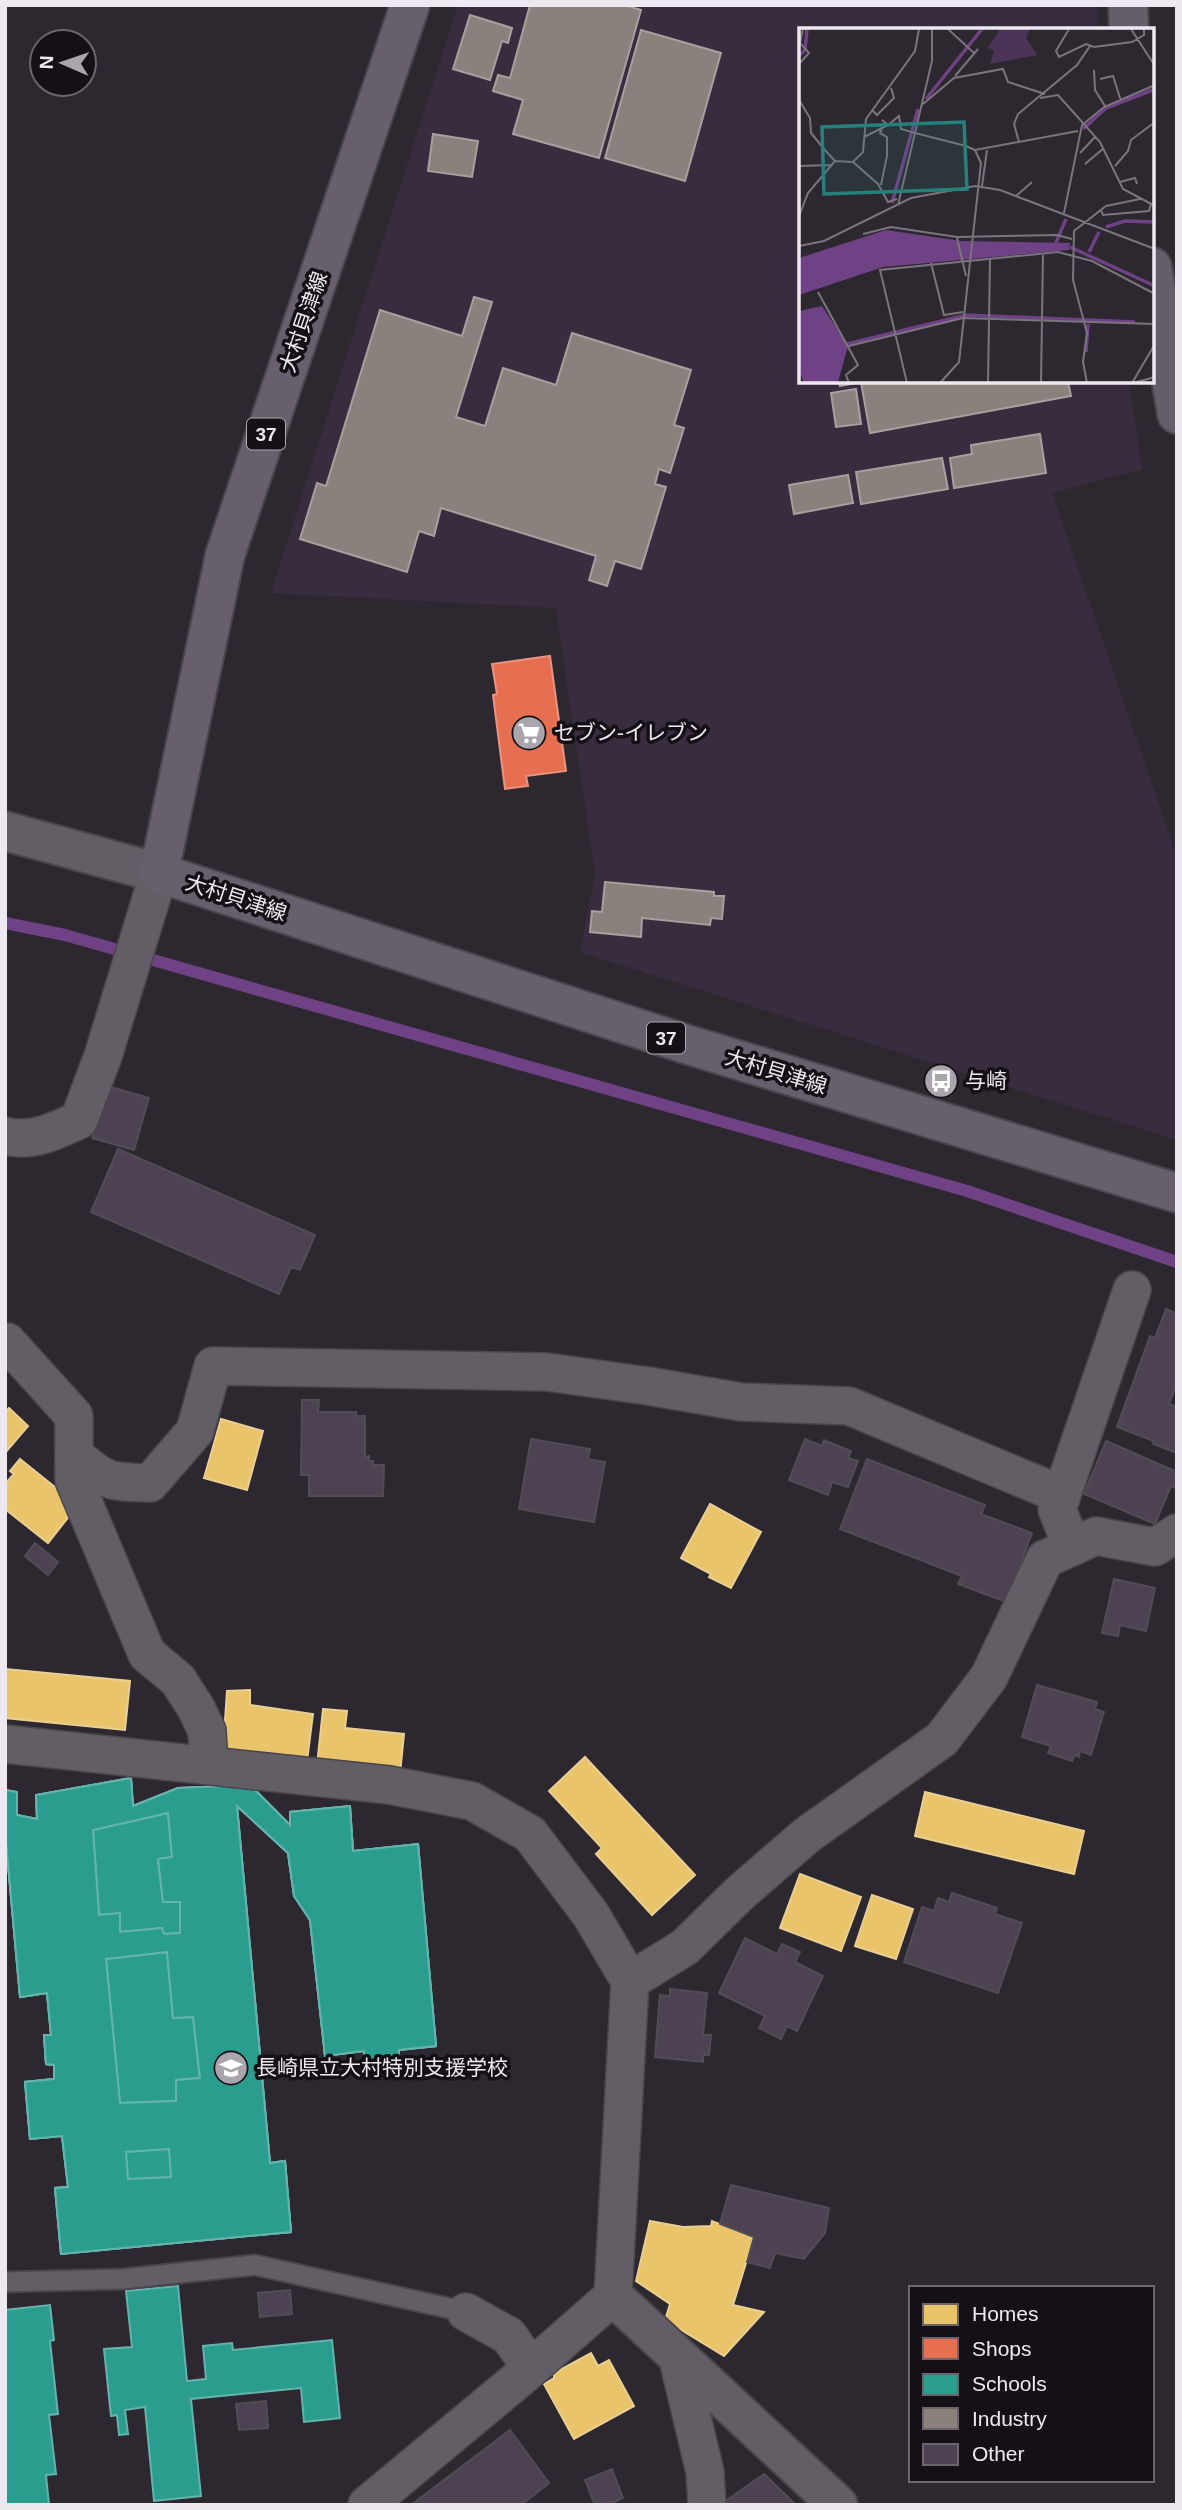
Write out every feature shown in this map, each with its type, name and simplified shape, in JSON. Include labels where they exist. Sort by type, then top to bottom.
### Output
[{"type":"highway","points":[[1128,5],[1129,28]]},
{"type":"highway","points":[[1154,279],[1177,414]]},
{"type":"main road","name":"大村貝津線","points":[[410,5],[225,555],[159,873],[692,1046],[1177,1192]]},
{"type":"street","points":[[5,831],[159,873],[103,1056],[79,1120],[55,1131],[20,1140],[5,1136]]},
{"type":"street","points":[[1072,1547],[1057,1509],[1132,1290]]},
{"type":"street","points":[[6,1342],[74,1416],[74,1480],[147,1654],[178,1680],[207,1731],[209,1765]]},
{"type":"street","points":[[74,1455],[99,1477],[117,1482],[150,1483],[195,1431],[213,1366],[547,1372],[741,1402],[849,1406],[1062,1495]]},
{"type":"street","points":[[630,1980],[685,1947],[740,1893],[807,1835],[942,1739],[989,1677],[1045,1559],[1096,1536],[1155,1547],[1177,1533]]},
{"type":"street","points":[[5,1744],[389,1785],[472,1801],[530,1833],[592,1915],[630,1980],[613,2295],[531,2368],[367,2505]]},
{"type":"street","points":[[613,2295],[838,2505]]},
{"type":"street","points":[[466,2312],[509,2336],[531,2368]]},
{"type":"street","points":[[677,2355],[705,2472],[707,2505]]},
{"type":"lane","points":[[5,2281],[123,2279],[255,2265],[466,2312]]},
{"type":"shaded area","points":[[458,5],[1097,5],[1098,28],[799,28],[799,383],[1129,383],[1142,469],[1052,493],[1177,857],[1177,1140],[580,952],[595,874],[556,608],[271,593]]},
{"type":"building: Homes","points":[[9,1408],[28,1426],[5,1453],[5,1413]]},
{"type":"building: Homes","points":[[221,1419],[263,1431],[247,1490],[204,1478]]},
{"type":"building: Homes","points":[[20,1459],[66,1496],[63,1500],[74,1510],[48,1543],[5,1509],[5,1484],[14,1474],[10,1471]]},
{"type":"building: Homes","points":[[710,1504],[761,1532],[731,1588],[681,1558]]},
{"type":"building: Homes","points":[[5,1669],[130,1681],[125,1730],[5,1718]]},
{"type":"building: Homes","points":[[250,1690],[250,1705],[313,1714],[307,1761],[223,1750],[227,1691]]},
{"type":"building: Homes","points":[[323,1709],[347,1711],[345,1728],[404,1734],[400,1774],[317,1765]]},
{"type":"building: Homes","points":[[585,1757],[695,1875],[652,1915],[596,1854],[602,1848],[549,1791]]},
{"type":"building: Homes","points":[[925,1792],[1084,1831],[1074,1874],[915,1836]]},
{"type":"building: Homes","points":[[800,1874],[861,1897],[841,1951],[780,1928]]},
{"type":"building: Homes","points":[[872,1895],[913,1909],[896,1959],[855,1946]]},
{"type":"building: Homes","points":[[650,2221],[683,2227],[711,2226],[712,2221],[754,2237],[733,2305],[764,2312],[724,2356],[665,2320],[670,2304],[636,2281]]},
{"type":"building: Homes","points":[[591,2353],[598,2366],[609,2360],[634,2406],[574,2439],[544,2384],[554,2378],[554,2373]]},
{"type":"building: Shops","name":"セブン-イレブン","points":[[550,656],[566,771],[526,776],[528,786],[505,789],[493,695],[497,694],[492,664]]},
{"type":"building: Schools","points":[[131,1778],[133,1806],[178,1788],[250,1785],[290,1825],[290,1812],[350,1806],[353,1851],[418,1844],[436,2046],[399,2050],[397,2069],[364,2069],[364,2051],[325,2056],[310,1920],[294,1896],[288,1853],[237,1806],[270,2163],[285,2161],[291,2232],[61,2254],[55,2188],[68,2187],[62,2136],[30,2139],[25,2082],[54,2079],[54,2065],[46,2064],[44,2035],[51,2035],[47,1993],[20,1997],[5,1831],[5,1790],[17,1792],[17,1815],[37,1819],[36,1795]],"holes":[[[169,2149],[171,2177],[128,2179],[126,2152]]]},
{"type":"building: Schools","points":[[131,1778],[133,1806],[178,1788],[250,1785],[290,1825],[290,1812],[350,1806],[353,1851],[418,1844],[436,2046],[399,2050],[397,2069],[364,2069],[364,2051],[325,2056],[310,1920],[294,1896],[288,1853],[237,1806],[270,2163],[285,2161],[291,2232],[61,2254],[55,2188],[68,2187],[62,2136],[30,2139],[25,2082],[54,2079],[54,2065],[46,2064],[44,2035],[51,2035],[47,1993],[20,1997],[5,1831],[5,1790],[17,1792],[17,1815],[37,1819],[36,1795]],"holes":[[[168,1813],[172,1857],[158,1859],[163,1902],[180,1902],[180,1933],[164,1934],[162,1928],[120,1932],[120,1913],[99,1915],[93,1830]],[[167,1952],[173,2018],[193,2017],[200,2078],[176,2080],[176,2101],[120,2103],[106,1959]]]},
{"type":"building: Schools","points":[[131,1778],[133,1806],[178,1788],[250,1785],[290,1825],[290,1812],[350,1806],[353,1851],[418,1844],[436,2046],[399,2050],[397,2069],[364,2069],[364,2051],[325,2056],[310,1920],[294,1896],[288,1853],[237,1806],[270,2163],[285,2161],[291,2232],[61,2254],[55,2188],[68,2187],[62,2136],[30,2139],[25,2082],[54,2079],[54,2065],[46,2064],[44,2035],[51,2035],[47,1993],[20,1997],[5,1831],[5,1790],[17,1792],[17,1815],[37,1819],[36,1795]],"holes":[[[168,1813],[172,1857],[158,1859],[163,1902],[180,1902],[180,1933],[164,1934],[162,1928],[120,1932],[120,1913],[99,1915],[93,1830]],[[167,1952],[173,2018],[193,2017],[200,2078],[176,2080],[176,2101],[120,2103],[106,1959]],[[169,2149],[171,2177],[128,2179],[126,2152]]]},
{"type":"building: Schools","points":[[178,2286],[187,2381],[206,2379],[203,2346],[232,2343],[233,2350],[332,2340],[340,2418],[304,2422],[301,2388],[191,2399],[201,2496],[154,2501],[145,2407],[125,2410],[128,2434],[119,2435],[117,2415],[111,2416],[104,2349],[132,2347],[126,2291]]},
{"type":"building: Schools","points":[[50,2305],[54,2340],[50,2341],[58,2414],[49,2415],[56,2474],[46,2475],[49,2505],[5,2505],[5,2310]]},
{"type":"building: Industry","points":[[530,5],[624,5],[641,10],[599,158],[513,134],[523,100],[493,91],[498,75],[510,78]]},
{"type":"building: Industry","points":[[470,15],[512,28],[508,43],[502,41],[490,80],[453,69]]},
{"type":"building: Industry","points":[[641,30],[721,53],[685,181],[605,158]]},
{"type":"building: Industry","points":[[433,134],[478,141],[472,177],[428,171]]},
{"type":"building: Industry","points":[[474,297],[492,302],[456,417],[485,426],[503,368],[556,385],[572,333],[691,370],[674,425],[684,428],[670,473],[659,469],[655,484],[666,487],[641,569],[615,561],[607,586],[589,580],[596,556],[441,508],[434,536],[419,531],[407,572],[300,539],[317,483],[326,486],[380,310],[462,336]]},
{"type":"building: Industry","points":[[861,383],[1068,383],[1071,396],[870,433]]},
{"type":"building: Industry","points":[[856,389],[861,424],[836,427],[831,393]]},
{"type":"building: Industry","points":[[1040,434],[1046,473],[954,488],[950,458],[972,454],[971,445]]},
{"type":"building: Industry","points":[[942,458],[948,489],[861,504],[856,472]]},
{"type":"building: Industry","points":[[848,475],[853,503],[794,514],[789,485]]},
{"type":"building: Industry","points":[[605,882],[714,892],[714,896],[724,896],[722,919],[711,918],[710,925],[642,918],[641,937],[590,932],[592,911],[602,912]]},
{"type":"building: Other","points":[[107,1086],[149,1098],[134,1150],[92,1138]]},
{"type":"building: Other","points":[[118,1149],[315,1235],[300,1270],[291,1267],[279,1294],[91,1212]]},
{"type":"building: Other","points":[[1166,1309],[1177,1314],[1177,1382],[1169,1404],[1177,1407],[1177,1453],[1117,1427],[1150,1336],[1155,1338]]},
{"type":"building: Other","points":[[302,1400],[319,1400],[318,1412],[356,1412],[356,1416],[365,1416],[365,1457],[369,1456],[373,1465],[384,1465],[383,1496],[309,1496],[309,1475],[301,1475]]},
{"type":"building: Other","points":[[531,1439],[590,1449],[588,1459],[605,1462],[594,1522],[519,1509]]},
{"type":"building: Other","points":[[805,1439],[822,1446],[824,1440],[851,1451],[848,1458],[858,1461],[848,1487],[832,1482],[828,1495],[789,1480]]},
{"type":"building: Other","points":[[1106,1441],[1177,1472],[1177,1488],[1171,1486],[1155,1524],[1084,1494]]},
{"type":"building: Other","points":[[867,1459],[985,1505],[981,1514],[1032,1533],[1006,1602],[958,1584],[962,1576],[840,1529]]},
{"type":"building: Other","points":[[35,1543],[58,1562],[48,1575],[25,1556]]},
{"type":"building: Other","points":[[1114,1579],[1155,1588],[1146,1631],[1120,1625],[1118,1636],[1102,1633]]},
{"type":"building: Other","points":[[1037,1685],[1097,1702],[1095,1709],[1104,1712],[1091,1755],[1080,1751],[1079,1757],[1075,1755],[1072,1761],[1048,1753],[1051,1746],[1022,1737]]},
{"type":"building: Other","points":[[952,1893],[997,1908],[995,1914],[1022,1923],[998,1993],[904,1962],[922,1907],[934,1911],[938,1898],[949,1902]]},
{"type":"building: Other","points":[[745,1938],[777,1954],[782,1944],[800,1952],[795,1962],[823,1976],[797,2031],[787,2026],[781,2039],[759,2028],[765,2016],[719,1993]]},
{"type":"building: Other","points":[[670,1989],[707,1993],[703,2035],[711,2035],[709,2055],[703,2055],[703,2062],[655,2057],[660,1995],[670,1996]]},
{"type":"building: Other","points":[[731,2185],[829,2208],[825,2233],[804,2259],[775,2253],[770,2268],[747,2262],[754,2237],[720,2224]]},
{"type":"building: Other","points":[[290,2290],[292,2314],[260,2317],[258,2293]]},
{"type":"building: Other","points":[[266,2401],[268,2428],[239,2430],[236,2404]]},
{"type":"building: Other","points":[[510,2430],[549,2483],[521,2505],[411,2505]]},
{"type":"building: Other","points":[[612,2469],[623,2498],[607,2505],[595,2505],[585,2480]]},
{"type":"building: Other","points":[[764,2474],[796,2505],[720,2505]]},
{"type":"waterway","points":[[5,923],[65,935],[967,1191],[1177,1262]]},
{"type":"place","name":"セブン-イレブン","points":[[529,733]]},
{"type":"place","name":"与崎","points":[[941,1081]]},
{"type":"place","name":"長崎県立大村特別支援学校","points":[[231,2068]]}]
